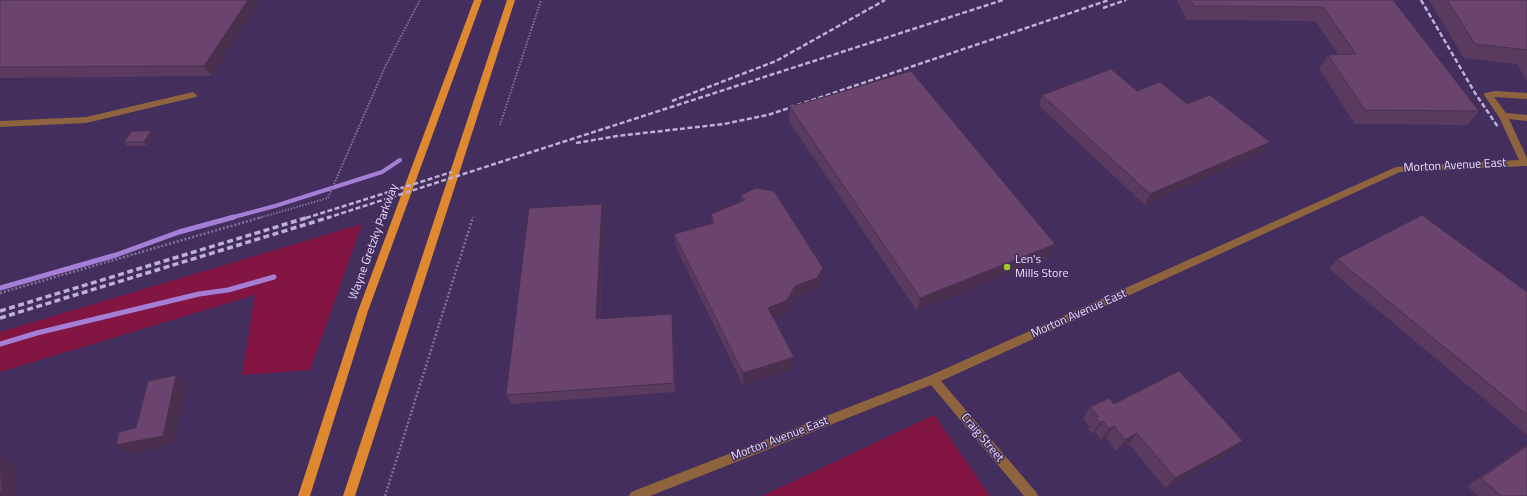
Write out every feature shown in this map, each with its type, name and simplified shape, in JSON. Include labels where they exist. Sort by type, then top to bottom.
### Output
[{"type":"main road","name":"Wayne Gretzky Parkway","points":[[304,496],[364,311],[478,0]]},
{"type":"main road","points":[[349,496],[512,0]]},
{"type":"street","points":[[0,124],[86,120],[194,95]]},
{"type":"street","points":[[1526,163],[1503,116],[1488,95],[1527,96]]},
{"type":"street","points":[[1503,116],[1527,118]]},
{"type":"street","name":"Morton Avenue East","points":[[635,496],[933,379],[1399,169],[1526,163]]},
{"type":"street","name":"Craig Street","points":[[933,379],[1032,496]]},
{"type":"path","points":[[0,292],[328,198],[385,67],[420,0]]},
{"type":"path","points":[[500,125],[541,0]]},
{"type":"path","points":[[385,496],[473,217]]},
{"type":"shaded area","points":[[362,224],[310,370],[242,375],[255,295],[0,372],[0,332]]},
{"type":"shaded area","points":[[934,415],[990,496],[762,496]]},
{"type":"building","points":[[0,0],[248,0],[204,66],[0,67]]},
{"type":"building","points":[[1191,0],[1393,0],[1479,111],[1365,110],[1328,55],[1356,54],[1323,7],[1194,6]]},
{"type":"building","points":[[1447,0],[1527,0],[1527,50],[1475,44]]},
{"type":"building","points":[[1111,69],[1137,91],[1160,82],[1187,104],[1210,95],[1270,142],[1150,194],[1042,95]]},
{"type":"building","points":[[911,71],[1055,244],[920,298],[790,107]]},
{"type":"building","points":[[132,131],[151,131],[144,142],[124,142]]},
{"type":"building","points":[[756,188],[774,191],[823,268],[817,278],[795,286],[787,300],[768,308],[794,357],[743,373],[674,234],[714,223],[711,214],[745,200],[741,195]]},
{"type":"building","points":[[602,204],[596,319],[672,314],[674,383],[506,395],[529,208]]},
{"type":"building","points":[[1422,215],[1527,292],[1527,415],[1337,259]]},
{"type":"building","points":[[1179,371],[1243,441],[1175,478],[1137,433],[1125,440],[1114,426],[1109,429],[1103,421],[1100,423],[1096,418],[1098,416],[1090,407],[1109,398],[1114,404]]},
{"type":"building","points":[[176,375],[163,436],[116,445],[119,432],[136,428],[148,381]]},
{"type":"building","points":[[1527,446],[1527,496],[1501,496],[1481,478]]},
{"type":"building","points":[[0,456],[2,492],[0,493]]},
{"type":"waterway","points":[[230,218],[275,206],[382,172],[400,160]]},
{"type":"waterway","points":[[0,288],[116,255],[179,232],[234,217]]},
{"type":"waterway","points":[[0,344],[37,333],[199,294],[228,290],[274,277]]},
{"type":"railway","points":[[672,101],[776,61],[885,0]]},
{"type":"railway","points":[[327,218],[1003,0]]},
{"type":"railway","points":[[576,143],[617,136],[724,124],[768,115],[1109,0]]},
{"type":"railway","points":[[1103,8],[1126,0]]},
{"type":"railway","points":[[1421,0],[1475,93],[1498,127]]},
{"type":"railway","points":[[306,218],[452,172]]},
{"type":"railway","points":[[0,311],[309,217]]},
{"type":"railway","points":[[0,318],[330,217]]},
{"type":"place","name":"Len's Mills Store","points":[[1007,267]]}]
